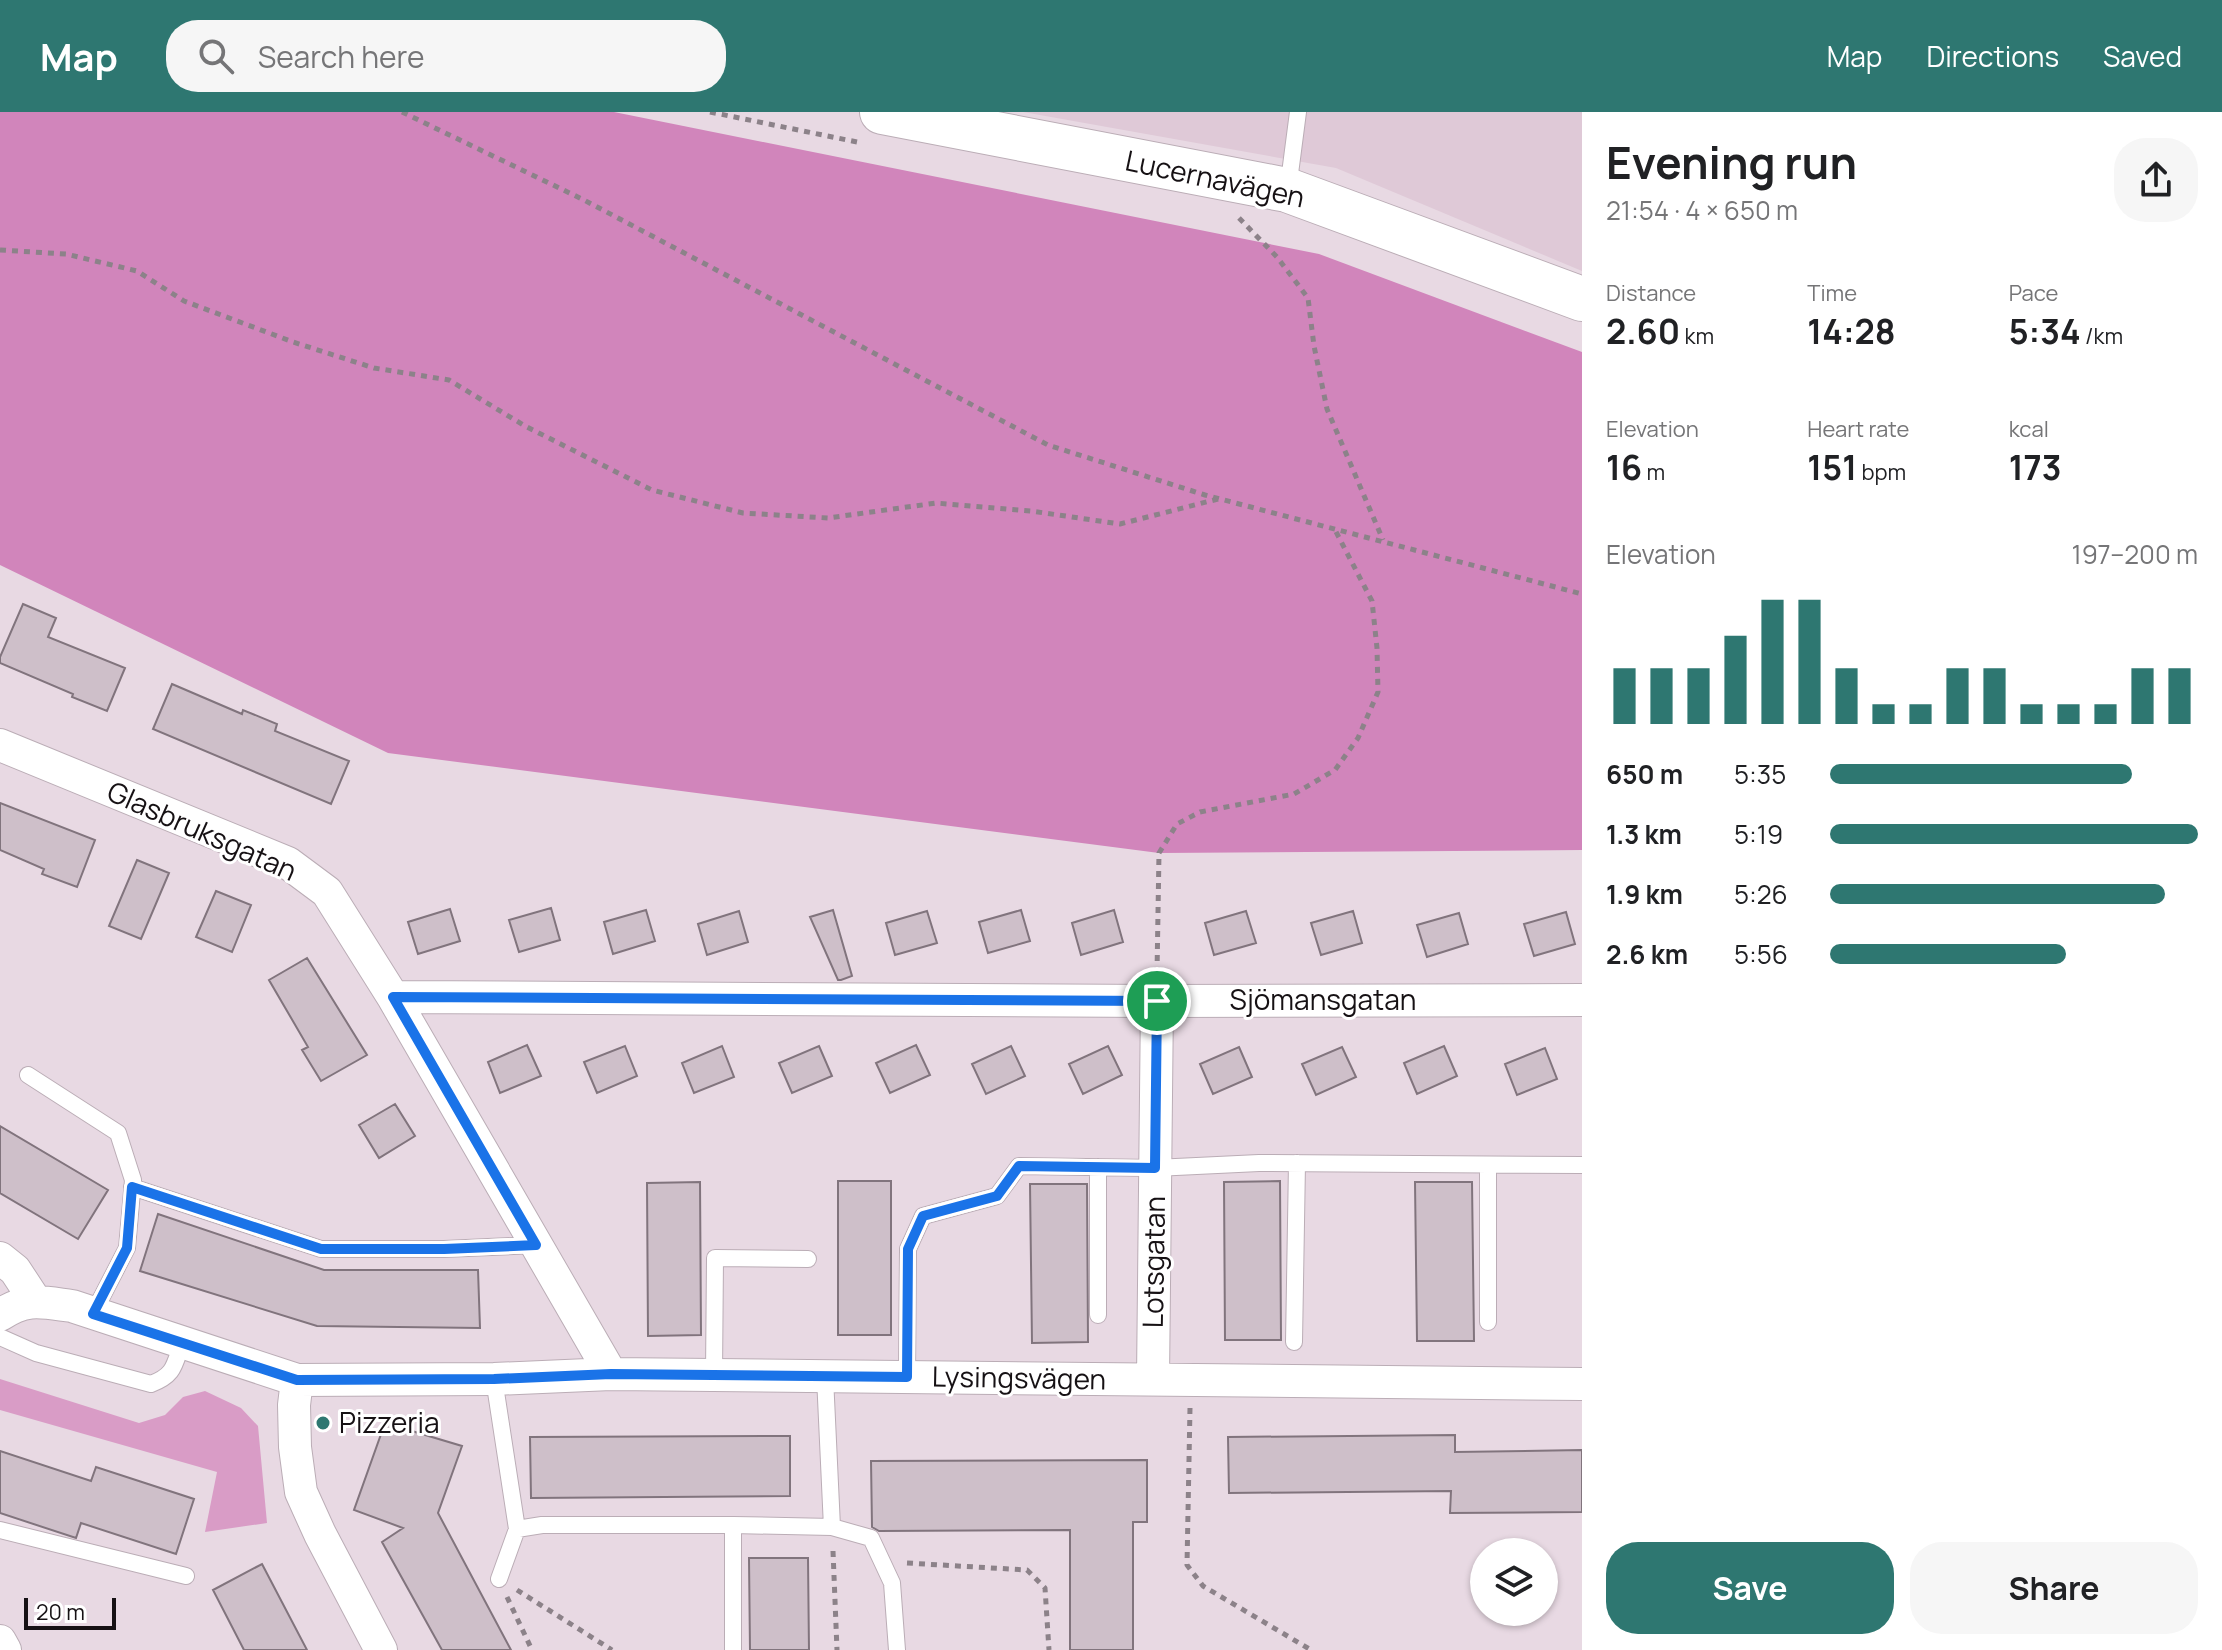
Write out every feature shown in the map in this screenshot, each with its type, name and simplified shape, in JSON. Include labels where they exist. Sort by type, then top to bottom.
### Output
[{"type":"street","name":"Lucernavägen","points":[[875,128],[932,117],[1287,190],[1582,299]]},
{"type":"street","name":"Glasbruksgatan","points":[[0,745],[288,863],[327,892],[393,997],[611,1374]]},
{"type":"street","name":"Sjömansgatan","points":[[393,997],[1582,1000]]},
{"type":"street","name":"Lotsgatan","points":[[1153,1379],[1157,1001]]},
{"type":"street","points":[[0,1258],[15,1270],[36,1302],[15,1305],[0,1315]]},
{"type":"street","name":"Lysingsvägen","points":[[36,1302],[72,1306],[297,1380],[494,1379],[611,1374],[1582,1384]]},
{"type":"street","points":[[297,1380],[295,1447],[301,1492],[381,1650]]},
{"type":"street","points":[[0,1641],[5,1650]]},
{"type":"lane","points":[[1287,190],[1298,112]]},
{"type":"lane","points":[[28,1075],[118,1133],[133,1180],[127,1248],[93,1314]]},
{"type":"lane","points":[[1294,1342],[1297,1163]]},
{"type":"lane","points":[[907,1377],[908,1249],[923,1216],[997,1196],[1019,1166],[1155,1168],[1297,1163],[1582,1165]]},
{"type":"lane","points":[[1488,1165],[1488,1322]]},
{"type":"lane","points":[[1098,1167],[1098,1315]]},
{"type":"lane","points":[[132,1187],[321,1249],[536,1245]]},
{"type":"lane","points":[[714,1375],[715,1258],[808,1259]]},
{"type":"lane","points":[[0,1337],[36,1353],[151,1384],[167,1378],[182,1343]]},
{"type":"lane","points":[[825,1377],[832,1527]]},
{"type":"lane","points":[[494,1379],[517,1529],[499,1579]]},
{"type":"lane","points":[[517,1529],[542,1525],[832,1527],[871,1538],[892,1583],[897,1650]]},
{"type":"lane","points":[[733,1525],[733,1650]]},
{"type":"lane","points":[[0,1530],[186,1576]]},
{"type":"path","points":[[402,112],[582,199],[1048,445],[1219,498],[1582,594]]},
{"type":"path","points":[[710,112],[875,128]]},
{"type":"path","points":[[1226,214],[1253,222]]},
{"type":"path","points":[[1238,218],[1277,257],[1308,298],[1327,409],[1383,540]]},
{"type":"path","points":[[0,250],[66,254],[137,271],[184,301],[293,342],[374,368],[449,380],[525,426],[652,490],[743,513],[828,518],[936,503],[1031,511],[1120,524],[1219,498]]},
{"type":"path","points":[[1157,1001],[1159,853],[1177,824],[1200,812],[1294,794],[1335,770],[1358,738],[1378,692],[1372,601],[1334,527]]},
{"type":"path","points":[[1191,1379],[1187,1565],[1203,1586],[1311,1650]]},
{"type":"path","points":[[832,1527],[837,1650]]},
{"type":"path","points":[[882,1561],[1027,1570],[1045,1588],[1049,1650]]},
{"type":"path","points":[[499,1579],[532,1650]]},
{"type":"path","points":[[499,1579],[612,1650]]},
{"type":"shaded area","points":[[0,112],[614,112],[1319,254],[1582,352],[1582,850],[1159,853],[388,753],[0,565]]},
{"type":"shaded area","points":[[1023,112],[1582,112],[1582,271],[1336,168]]},
{"type":"shaded area","points":[[0,1379],[139,1423],[165,1415],[183,1397],[205,1391],[241,1408],[258,1426],[267,1523],[205,1532],[217,1472],[0,1410]]},
{"type":"building","points":[[23,604],[56,618],[48,637],[125,668],[107,711],[0,663]]},
{"type":"building","points":[[172,684],[242,714],[243,710],[277,724],[275,731],[349,761],[331,804],[153,729]]},
{"type":"building","points":[[0,803],[95,840],[77,887],[42,874],[44,869],[0,850]]},
{"type":"building","points":[[137,860],[169,873],[141,939],[109,926]]},
{"type":"building","points":[[216,891],[251,905],[232,952],[196,937]]},
{"type":"building","points":[[551,908],[560,940],[519,952],[509,920]]},
{"type":"building","points":[[450,909],[460,941],[418,954],[408,922]]},
{"type":"building","points":[[646,910],[655,941],[613,954],[604,922]]},
{"type":"building","points":[[833,910],[852,976],[841,980],[838,980],[810,917]]},
{"type":"building","points":[[1021,910],[1030,941],[988,953],[979,922]]},
{"type":"building","points":[[1114,910],[1123,942],[1081,955],[1072,923]]},
{"type":"building","points":[[739,911],[748,942],[707,955],[698,924]]},
{"type":"building","points":[[927,911],[937,943],[895,955],[886,923]]},
{"type":"building","points":[[1246,911],[1256,943],[1214,955],[1205,923]]},
{"type":"building","points":[[1353,911],[1362,943],[1321,955],[1311,923]]},
{"type":"building","points":[[1566,912],[1575,944],[1534,956],[1524,924]]},
{"type":"building","points":[[1459,913],[1468,944],[1427,957],[1417,925]]},
{"type":"building","points":[[307,958],[367,1055],[321,1081],[302,1050],[308,1047],[269,980]]},
{"type":"building","points":[[527,1045],[541,1076],[500,1093],[488,1062]]},
{"type":"building","points":[[916,1045],[930,1075],[890,1093],[876,1063]]},
{"type":"building","points":[[625,1046],[637,1076],[597,1093],[584,1062]]},
{"type":"building","points":[[722,1046],[734,1077],[694,1093],[682,1063]]},
{"type":"building","points":[[819,1046],[832,1076],[792,1093],[779,1063]]},
{"type":"building","points":[[1011,1046],[1025,1076],[986,1094],[972,1064]]},
{"type":"building","points":[[1108,1046],[1122,1075],[1083,1094],[1069,1064]]},
{"type":"building","points":[[1444,1046],[1457,1076],[1417,1094],[1404,1063]]},
{"type":"building","points":[[1239,1047],[1252,1077],[1213,1094],[1200,1064]]},
{"type":"building","points":[[1342,1047],[1356,1077],[1316,1095],[1302,1064]]},
{"type":"building","points":[[1545,1048],[1557,1079],[1517,1095],[1505,1064]]},
{"type":"building","points":[[395,1104],[415,1136],[379,1158],[359,1125]]},
{"type":"building","points":[[0,1126],[108,1190],[78,1239],[0,1193]]},
{"type":"building","points":[[838,1181],[891,1181],[891,1335],[838,1335]]},
{"type":"building","points":[[1280,1181],[1281,1340],[1225,1340],[1224,1182]]},
{"type":"building","points":[[700,1182],[701,1335],[648,1336],[647,1183]]},
{"type":"building","points":[[1415,1182],[1472,1182],[1474,1341],[1417,1341]]},
{"type":"building","points":[[1030,1184],[1087,1184],[1088,1342],[1032,1343]]},
{"type":"building","points":[[158,1214],[324,1270],[478,1270],[480,1328],[317,1326],[140,1271]]},
{"type":"building","points":[[385,1423],[462,1446],[438,1513],[511,1650],[442,1650],[382,1542],[403,1528],[354,1510]]},
{"type":"building","points":[[1455,1435],[1455,1452],[1582,1450],[1582,1512],[1450,1513],[1451,1491],[1229,1493],[1228,1437]]},
{"type":"building","points":[[790,1436],[790,1496],[531,1498],[530,1437]]},
{"type":"building","points":[[0,1451],[91,1481],[96,1467],[194,1499],[176,1554],[81,1523],[76,1538],[0,1513]]},
{"type":"building","points":[[1147,1460],[1147,1522],[1133,1522],[1133,1650],[1070,1650],[1070,1530],[879,1531],[872,1527],[871,1461]]},
{"type":"building","points":[[749,1558],[808,1558],[809,1650],[750,1650]]},
{"type":"building","points":[[262,1564],[307,1650],[244,1650],[213,1590]]},
{"type":"place","name":"Pizzeria","points":[[323,1423]]},
{"type":"route","points":[[393,997],[1157,1001],[1155,1168],[1019,1166],[997,1196],[923,1216],[908,1249],[907,1377],[611,1374],[494,1379],[297,1380],[93,1314],[127,1248],[132,1187],[321,1249],[536,1245],[393,997]]}]
